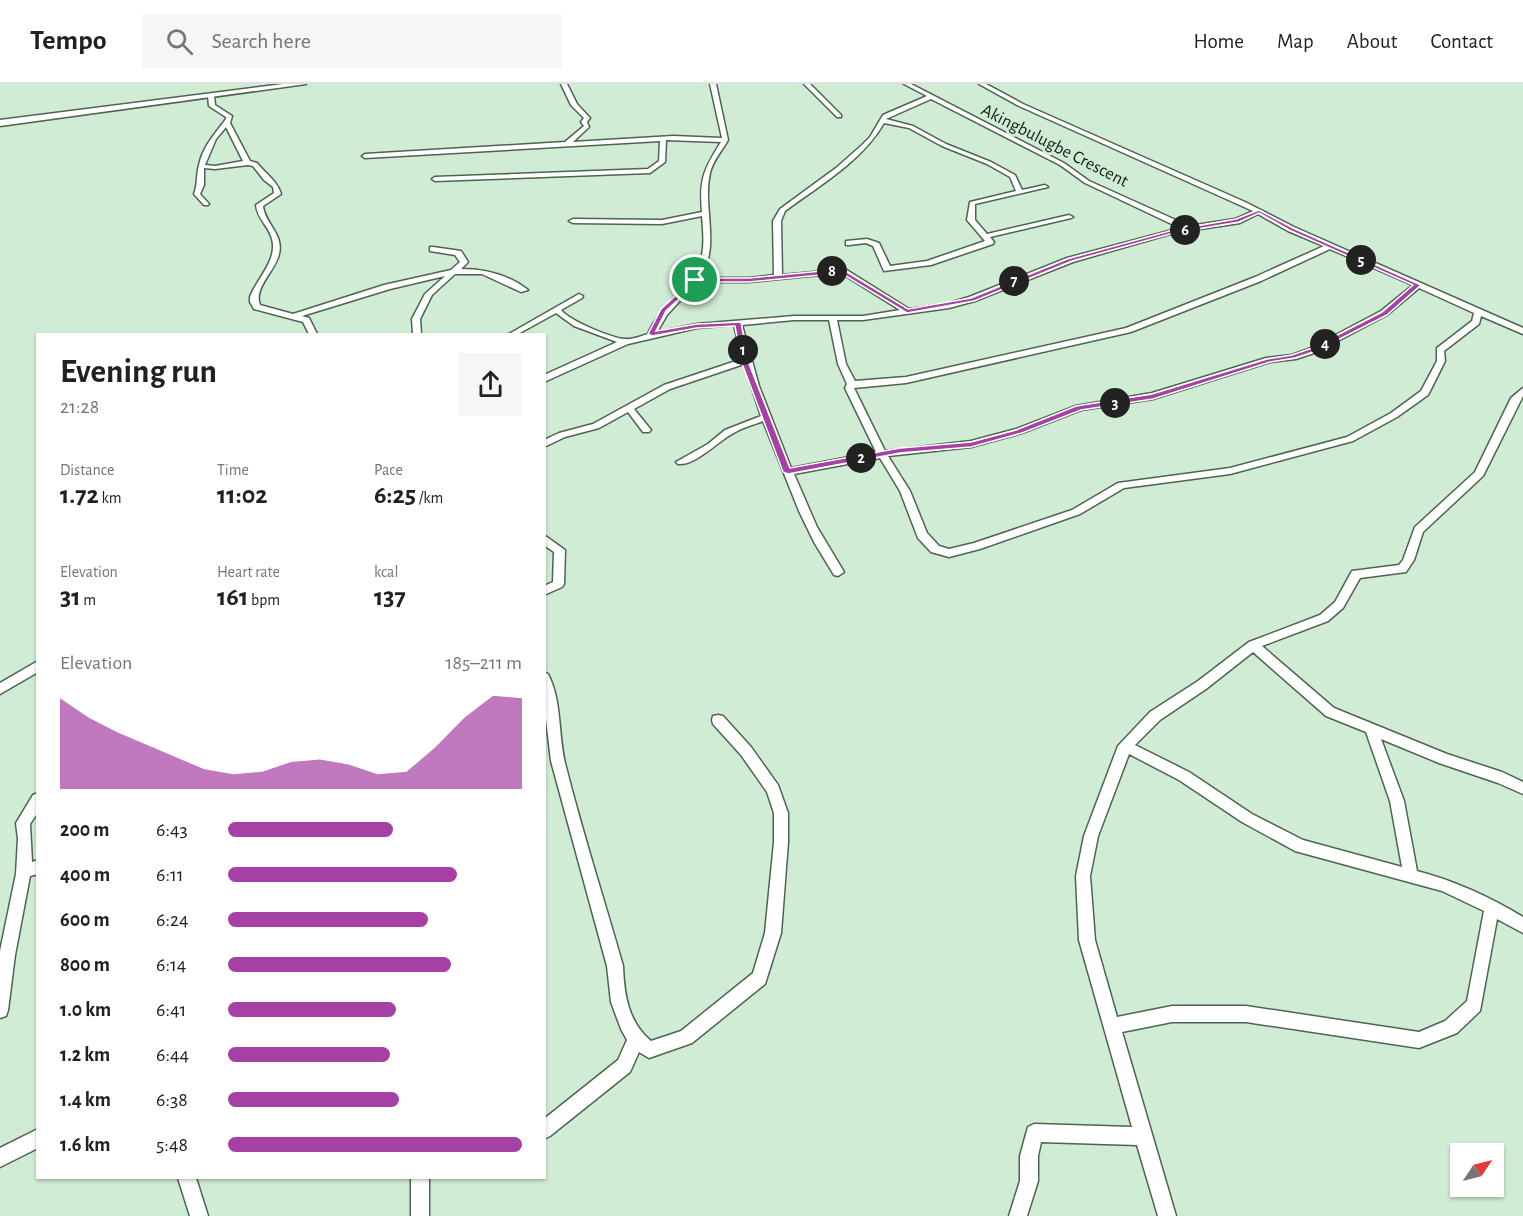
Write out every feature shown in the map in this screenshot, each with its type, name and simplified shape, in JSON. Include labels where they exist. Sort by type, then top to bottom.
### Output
[{"type":"main road","points":[[0,123],[302,84]]},
{"type":"street","points":[[564,84],[574,105],[587,118],[584,122],[586,126],[567,144]]},
{"type":"street","points":[[652,334],[663,310],[695,280],[705,262],[706,174],[712,158],[725,140],[713,84]]},
{"type":"street","points":[[807,84],[839,116]]},
{"type":"street","name":"Akingbulugbe Crescent","points":[[907,84],[1062,164],[1087,182],[1190,229]]},
{"type":"street","points":[[982,84],[1021,105],[1259,211],[1291,229],[1523,331]]},
{"type":"street","points":[[206,204],[196,194],[201,185],[199,178],[202,166],[215,135],[227,123],[229,116],[212,106],[211,96]]},
{"type":"street","points":[[778,277],[777,221],[782,210],[856,154],[872,138],[881,120],[895,110],[930,97]]},
{"type":"street","points":[[881,120],[911,127],[944,145],[989,163],[1013,176],[1020,192]]},
{"type":"street","points":[[227,123],[247,162]]},
{"type":"street","points":[[435,179],[650,171],[662,162],[663,140]]},
{"type":"street","points":[[365,156],[567,144],[725,140]]},
{"type":"street","points":[[202,166],[216,168],[247,162],[255,164],[279,190],[273,198],[259,205],[261,217],[275,234],[277,248],[267,276],[252,298],[257,307],[306,320],[312,333]]},
{"type":"street","points":[[849,243],[873,243],[876,245],[884,266],[892,270],[928,263],[990,242],[971,220],[972,203],[1045,187]]},
{"type":"street","points":[[546,377],[625,342],[652,334],[697,326],[794,318],[833,320],[907,311],[972,299],[1070,260],[1190,229],[1237,220],[1259,211]]},
{"type":"street","points":[[573,221],[662,222],[704,214]]},
{"type":"street","points":[[986,236],[1069,217]]},
{"type":"street","points":[[852,384],[906,380],[1128,330],[1258,279],[1330,246]]},
{"type":"street","points":[[417,333],[416,319],[434,287],[462,266],[463,258],[458,253],[433,249]]},
{"type":"street","points":[[695,280],[718,281],[842,271],[907,311]]},
{"type":"street","points":[[294,317],[449,274],[480,272],[524,290]]},
{"type":"street","points":[[788,472],[882,454],[971,444],[1019,431],[1079,408],[1153,396],[1269,360],[1293,357],[1314,350],[1384,313],[1418,285]]},
{"type":"street","points":[[515,333],[579,296]]},
{"type":"street","points":[[557,309],[561,315],[584,328],[625,342]]},
{"type":"street","points":[[852,384],[849,388],[882,454],[905,491],[927,543],[935,549],[949,553],[1077,512],[1122,485],[1230,471],[1350,439],[1394,415],[1425,393],[1441,361],[1440,351],[1476,322],[1478,313]]},
{"type":"street","points":[[833,320],[842,364],[852,384]]},
{"type":"street","points":[[738,324],[745,361],[810,528],[838,572]]},
{"type":"street","points":[[546,443],[562,435],[596,426],[667,387],[745,361]]},
{"type":"street","points":[[1167,1216],[1087,940],[1083,876],[1091,836],[1125,746],[1155,716],[1202,686],[1253,645],[1324,618],[1338,605],[1356,574],[1402,569],[1410,561],[1414,538],[1419,530],[1479,474],[1516,398],[1523,392]]},
{"type":"street","points":[[628,408],[646,430]]},
{"type":"street","points":[[681,462],[711,446],[728,432],[766,417]]},
{"type":"street","points":[[546,540],[560,550],[558,584],[546,590]]},
{"type":"street","points":[[1253,645],[1330,711],[1444,759],[1502,778],[1523,788]]},
{"type":"street","points":[[0,689],[36,667]]},
{"type":"street","points":[[546,684],[550,697],[551,761],[615,966],[616,999],[635,1041],[649,1050],[686,1037],[726,1007],[759,978],[773,933],[781,842],[780,813],[773,789],[746,751],[718,720]]},
{"type":"street","points":[[1371,729],[1397,801],[1411,876]]},
{"type":"street","points":[[1125,746],[1184,776],[1247,818],[1300,846],[1444,885],[1492,907],[1523,926]]},
{"type":"street","points":[[0,1010],[3,953],[18,913],[25,834],[23,823],[36,802]]},
{"type":"street","points":[[22,871],[36,868]]},
{"type":"street","points":[[1113,1026],[1172,1014],[1246,1014],[1419,1040],[1451,1027],[1474,1005],[1492,907]]},
{"type":"street","points":[[546,1128],[624,1066],[635,1041]]},
{"type":"street","points":[[1018,1216],[1029,1181],[1029,1156],[1034,1133],[1145,1136]]},
{"type":"street","points":[[0,1158],[36,1139]]},
{"type":"street","points":[[187,1179],[199,1216]]},
{"type":"street","points":[[420,1179],[420,1216]]},
{"type":"route","points":[[1259,211],[1280,224],[1418,285],[1384,313],[1314,350],[1293,357],[1269,360],[1153,396],[1079,408],[1019,431],[971,444],[900,451],[788,472],[745,361],[738,324],[697,326],[652,334],[663,310],[695,280],[749,280],[842,271],[907,311],[946,306],[972,299],[1070,260],[1173,231],[1245,218],[1259,211]]}]
